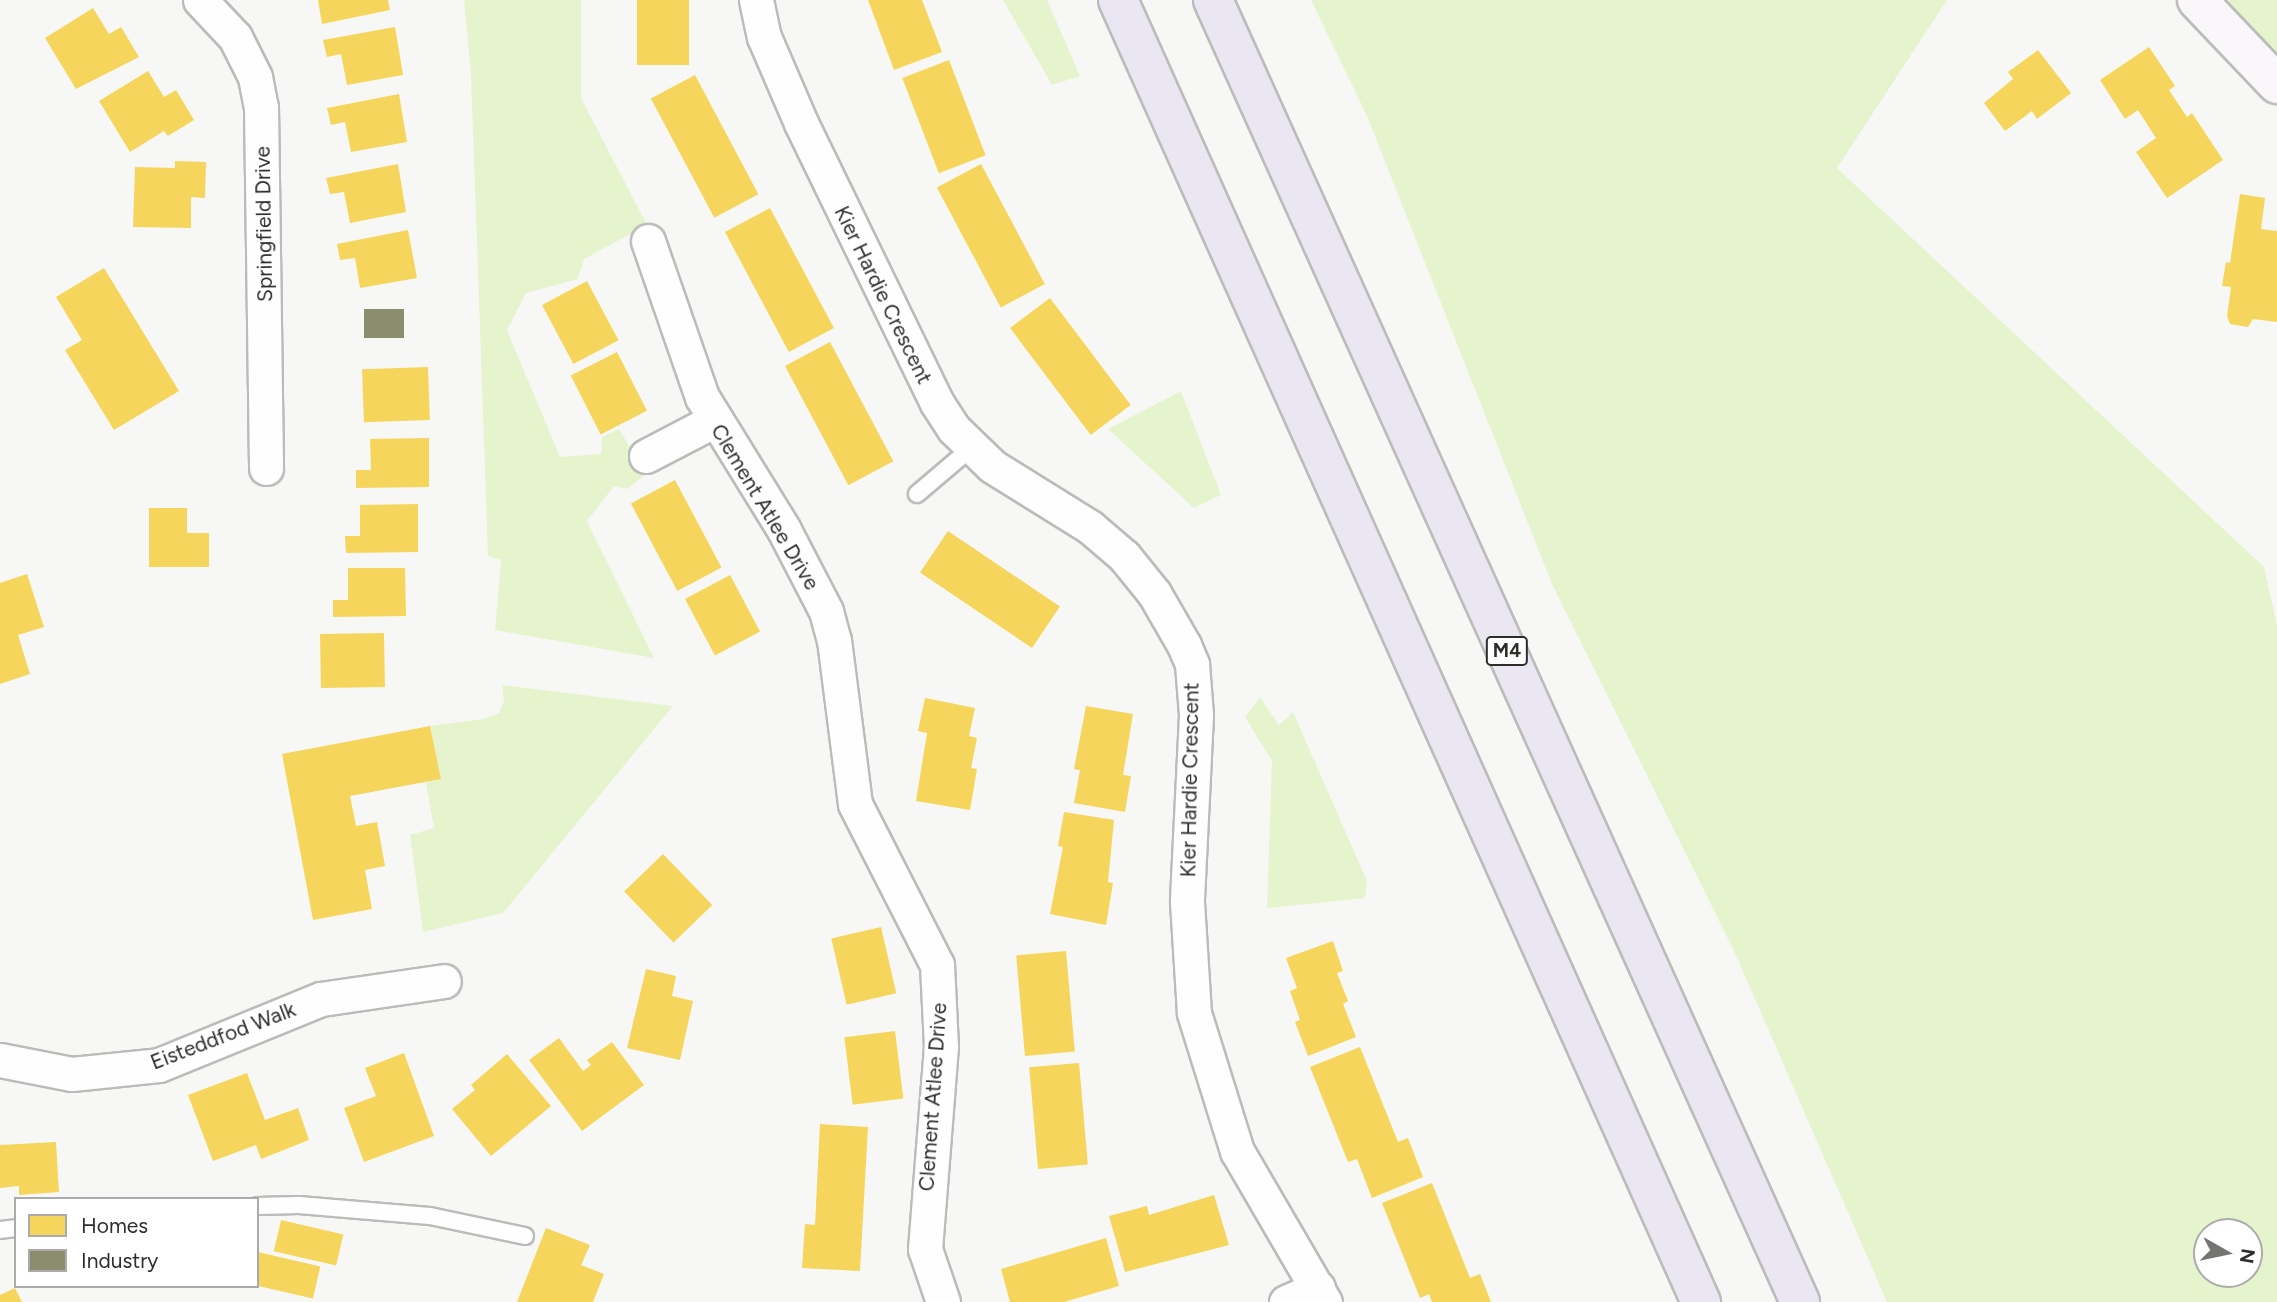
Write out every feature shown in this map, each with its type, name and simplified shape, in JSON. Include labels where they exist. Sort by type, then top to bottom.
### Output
[{"type":"highway","points":[[1118,0],[1702,1302]]},
{"type":"highway","name":"M4","points":[[1213,0],[1800,1302]]},
{"type":"street","name":"Springfield Drive","points":[[200,0],[236,37],[255,77],[261,107],[266,468]]},
{"type":"street","name":"Kier Hardie Crescent","points":[[756,0],[778,71],[920,374],[971,448],[1117,549],[1154,593],[1184,645],[1192,664],[1196,715],[1187,901],[1194,1013],[1237,1151],[1322,1295]]},
{"type":"street","points":[[2197,0],[2277,84]]},
{"type":"street","name":"Clement Atlee Drive","points":[[648,241],[713,421],[784,530],[826,611],[834,640],[855,804],[937,965],[941,1046],[925,1249],[943,1302]]},
{"type":"street","points":[[646,456],[713,421]]},
{"type":"street","name":"Eisteddfod Walk","points":[[0,1060],[72,1074],[159,1065],[321,999],[444,981]]},
{"type":"street","points":[[1286,1302],[1322,1295]]},
{"type":"lane","points":[[917,494],[971,448]]},
{"type":"lane","points":[[259,1206],[299,1205],[430,1216],[525,1236]]},
{"type":"green space","points":[[464,0],[581,0],[581,98],[647,225],[584,259],[578,279],[526,293],[507,330],[560,457],[601,454],[602,437],[619,429],[646,474],[627,489],[614,486],[587,521],[654,658],[495,630],[501,560],[488,556],[471,74]]},
{"type":"green space","points":[[1003,0],[1047,0],[1080,76],[1052,85]]},
{"type":"green space","points":[[1311,0],[1947,0],[1837,168],[2264,567],[2277,625],[2277,1302],[1887,1302],[1735,953],[1552,584],[1367,116]]},
{"type":"green space","points":[[2197,0],[2277,0],[2277,84]]},
{"type":"green space","points":[[1181,391],[1221,495],[1194,508],[1108,429]]},
{"type":"green space","points":[[502,685],[673,706],[503,913],[423,932],[410,835],[434,828],[426,782],[441,779],[430,726],[484,719],[499,713],[504,701]]},
{"type":"green space","points":[[1260,697],[1279,725],[1293,712],[1367,881],[1365,898],[1267,908],[1272,761],[1245,717]]},
{"type":"building: Homes","points":[[318,0],[388,0],[390,10],[322,24]]},
{"type":"building: Homes","points":[[637,0],[689,0],[689,65],[637,65]]},
{"type":"building: Homes","points":[[868,0],[922,0],[942,52],[894,70]]},
{"type":"building: Homes","points":[[93,8],[109,34],[121,27],[139,57],[76,89],[45,38]]},
{"type":"building: Homes","points":[[395,27],[403,75],[347,85],[341,54],[327,57],[323,40]]},
{"type":"building: Homes","points":[[2149,47],[2175,86],[2169,90],[2187,117],[2192,113],[2223,160],[2167,198],[2136,152],[2156,138],[2138,110],[2125,119],[2100,80]]},
{"type":"building: Homes","points":[[2038,50],[2071,93],[2037,119],[2032,111],[2005,131],[1984,103],[2013,79],[2008,72]]},
{"type":"building: Homes","points":[[949,60],[986,155],[939,173],[902,78]]},
{"type":"building: Homes","points":[[148,71],[164,97],[176,90],[194,120],[168,136],[164,131],[130,152],[99,101]]},
{"type":"building: Homes","points":[[695,75],[758,194],[714,218],[651,98]]},
{"type":"building: Homes","points":[[399,94],[407,142],[351,152],[345,122],[331,125],[327,108]]},
{"type":"building: Homes","points":[[175,161],[206,162],[205,198],[191,197],[191,228],[133,227],[135,167],[175,168]]},
{"type":"building: Homes","points":[[398,164],[406,212],[350,223],[344,192],[330,194],[326,178]]},
{"type":"building: Homes","points":[[981,164],[1045,284],[1001,308],[937,187]]},
{"type":"building: Homes","points":[[2240,194],[2265,198],[2261,229],[2277,231],[2277,322],[2253,319],[2248,327],[2230,324],[2227,316],[2231,287],[2222,286],[2226,262],[2230,263]]},
{"type":"building: Homes","points":[[770,208],[834,328],[789,352],[725,232]]},
{"type":"building: Homes","points":[[408,230],[417,278],[360,288],[355,258],[340,260],[337,244]]},
{"type":"building: Homes","points":[[104,268],[179,391],[114,430],[65,350],[82,340],[56,297]]},
{"type":"building: Homes","points":[[587,281],[618,340],[573,364],[542,305]]},
{"type":"building: Homes","points":[[1050,298],[1131,405],[1091,435],[1010,328]]},
{"type":"building: Homes","points":[[830,342],[893,461],[848,485],[785,366]]},
{"type":"building: Homes","points":[[617,352],[647,411],[601,434],[571,376]]},
{"type":"building: Homes","points":[[428,367],[430,420],[364,422],[362,369]]},
{"type":"building: Homes","points":[[429,438],[429,487],[356,488],[356,470],[371,470],[370,439]]},
{"type":"building: Homes","points":[[675,480],[721,567],[677,591],[631,503]]},
{"type":"building: Homes","points":[[418,504],[418,552],[346,553],[345,536],[360,536],[360,505]]},
{"type":"building: Homes","points":[[149,508],[187,508],[187,533],[209,533],[209,567],[149,567]]},
{"type":"building: Homes","points":[[948,531],[1060,606],[1032,648],[920,572]]},
{"type":"building: Homes","points":[[348,568],[405,568],[406,616],[333,617],[333,600],[348,600]]},
{"type":"building: Homes","points":[[27,574],[44,627],[18,635],[30,674],[0,684],[0,583]]},
{"type":"building: Homes","points":[[730,575],[760,632],[715,655],[685,599]]},
{"type":"building: Homes","points":[[384,633],[385,687],[321,688],[320,634]]},
{"type":"building: Homes","points":[[925,698],[975,708],[969,736],[977,738],[971,768],[977,769],[970,810],[916,801],[927,733],[918,731]]},
{"type":"building: Homes","points":[[1086,706],[1133,714],[1123,775],[1131,776],[1125,812],[1074,803],[1080,770],[1074,769]]},
{"type":"building: Homes","points":[[430,726],[441,779],[350,796],[356,826],[377,822],[385,866],[365,870],[372,909],[313,920],[282,754]]},
{"type":"building: Homes","points":[[1064,812],[1114,820],[1108,882],[1113,883],[1106,925],[1050,914],[1063,847],[1058,846]]},
{"type":"building: Homes","points":[[663,854],[712,905],[673,943],[624,892]]},
{"type":"building: Homes","points":[[881,927],[896,993],[847,1005],[831,938]]},
{"type":"building: Homes","points":[[1333,941],[1343,971],[1337,973],[1348,1001],[1343,1004],[1356,1037],[1308,1056],[1295,1022],[1300,1020],[1290,991],[1297,988],[1286,958]]},
{"type":"building: Homes","points":[[1066,951],[1075,1052],[1025,1056],[1016,955]]},
{"type":"building: Homes","points":[[646,969],[676,976],[672,996],[693,1001],[680,1060],[627,1048]]},
{"type":"building: Homes","points":[[895,1031],[903,1098],[853,1105],[844,1037]]},
{"type":"building: Homes","points":[[559,1038],[583,1071],[591,1065],[587,1060],[612,1042],[644,1085],[582,1131],[529,1060]]},
{"type":"building: Homes","points":[[1360,1047],[1398,1142],[1408,1138],[1423,1177],[1372,1198],[1357,1159],[1348,1162],[1310,1067]]},
{"type":"building: Homes","points":[[404,1053],[434,1136],[364,1162],[344,1108],[376,1096],[365,1068]]},
{"type":"building: Homes","points":[[507,1054],[551,1106],[491,1156],[452,1109],[475,1090],[471,1085]]},
{"type":"building: Homes","points":[[1079,1063],[1088,1165],[1038,1169],[1029,1067]]},
{"type":"building: Homes","points":[[247,1073],[265,1120],[298,1108],[309,1140],[261,1159],[256,1145],[213,1161],[188,1095]]},
{"type":"building: Homes","points":[[820,1124],[868,1127],[860,1271],[802,1268],[805,1224],[815,1225]]},
{"type":"building: Homes","points":[[56,1142],[59,1192],[19,1195],[19,1186],[0,1188],[0,1145]]},
{"type":"building: Homes","points":[[1432,1183],[1470,1278],[1480,1274],[1491,1302],[1432,1302],[1429,1294],[1420,1298],[1382,1203]]},
{"type":"building: Homes","points":[[1214,1195],[1229,1245],[1125,1272],[1109,1216],[1147,1206],[1149,1215]]},
{"type":"building: Homes","points":[[281,1220],[343,1234],[336,1266],[274,1251]]},
{"type":"building: Homes","points":[[546,1228],[590,1245],[581,1265],[604,1274],[593,1302],[517,1302]]},
{"type":"building: Homes","points":[[1106,1238],[1119,1286],[1064,1302],[1010,1302],[1001,1269]]},
{"type":"building: Homes","points":[[259,1252],[320,1266],[313,1299],[259,1286]]},
{"type":"building: Homes","points":[[15,1288],[22,1302],[0,1302],[0,1295]]},
{"type":"building: Industry","points":[[364,309],[404,309],[404,338],[364,338]]}]
